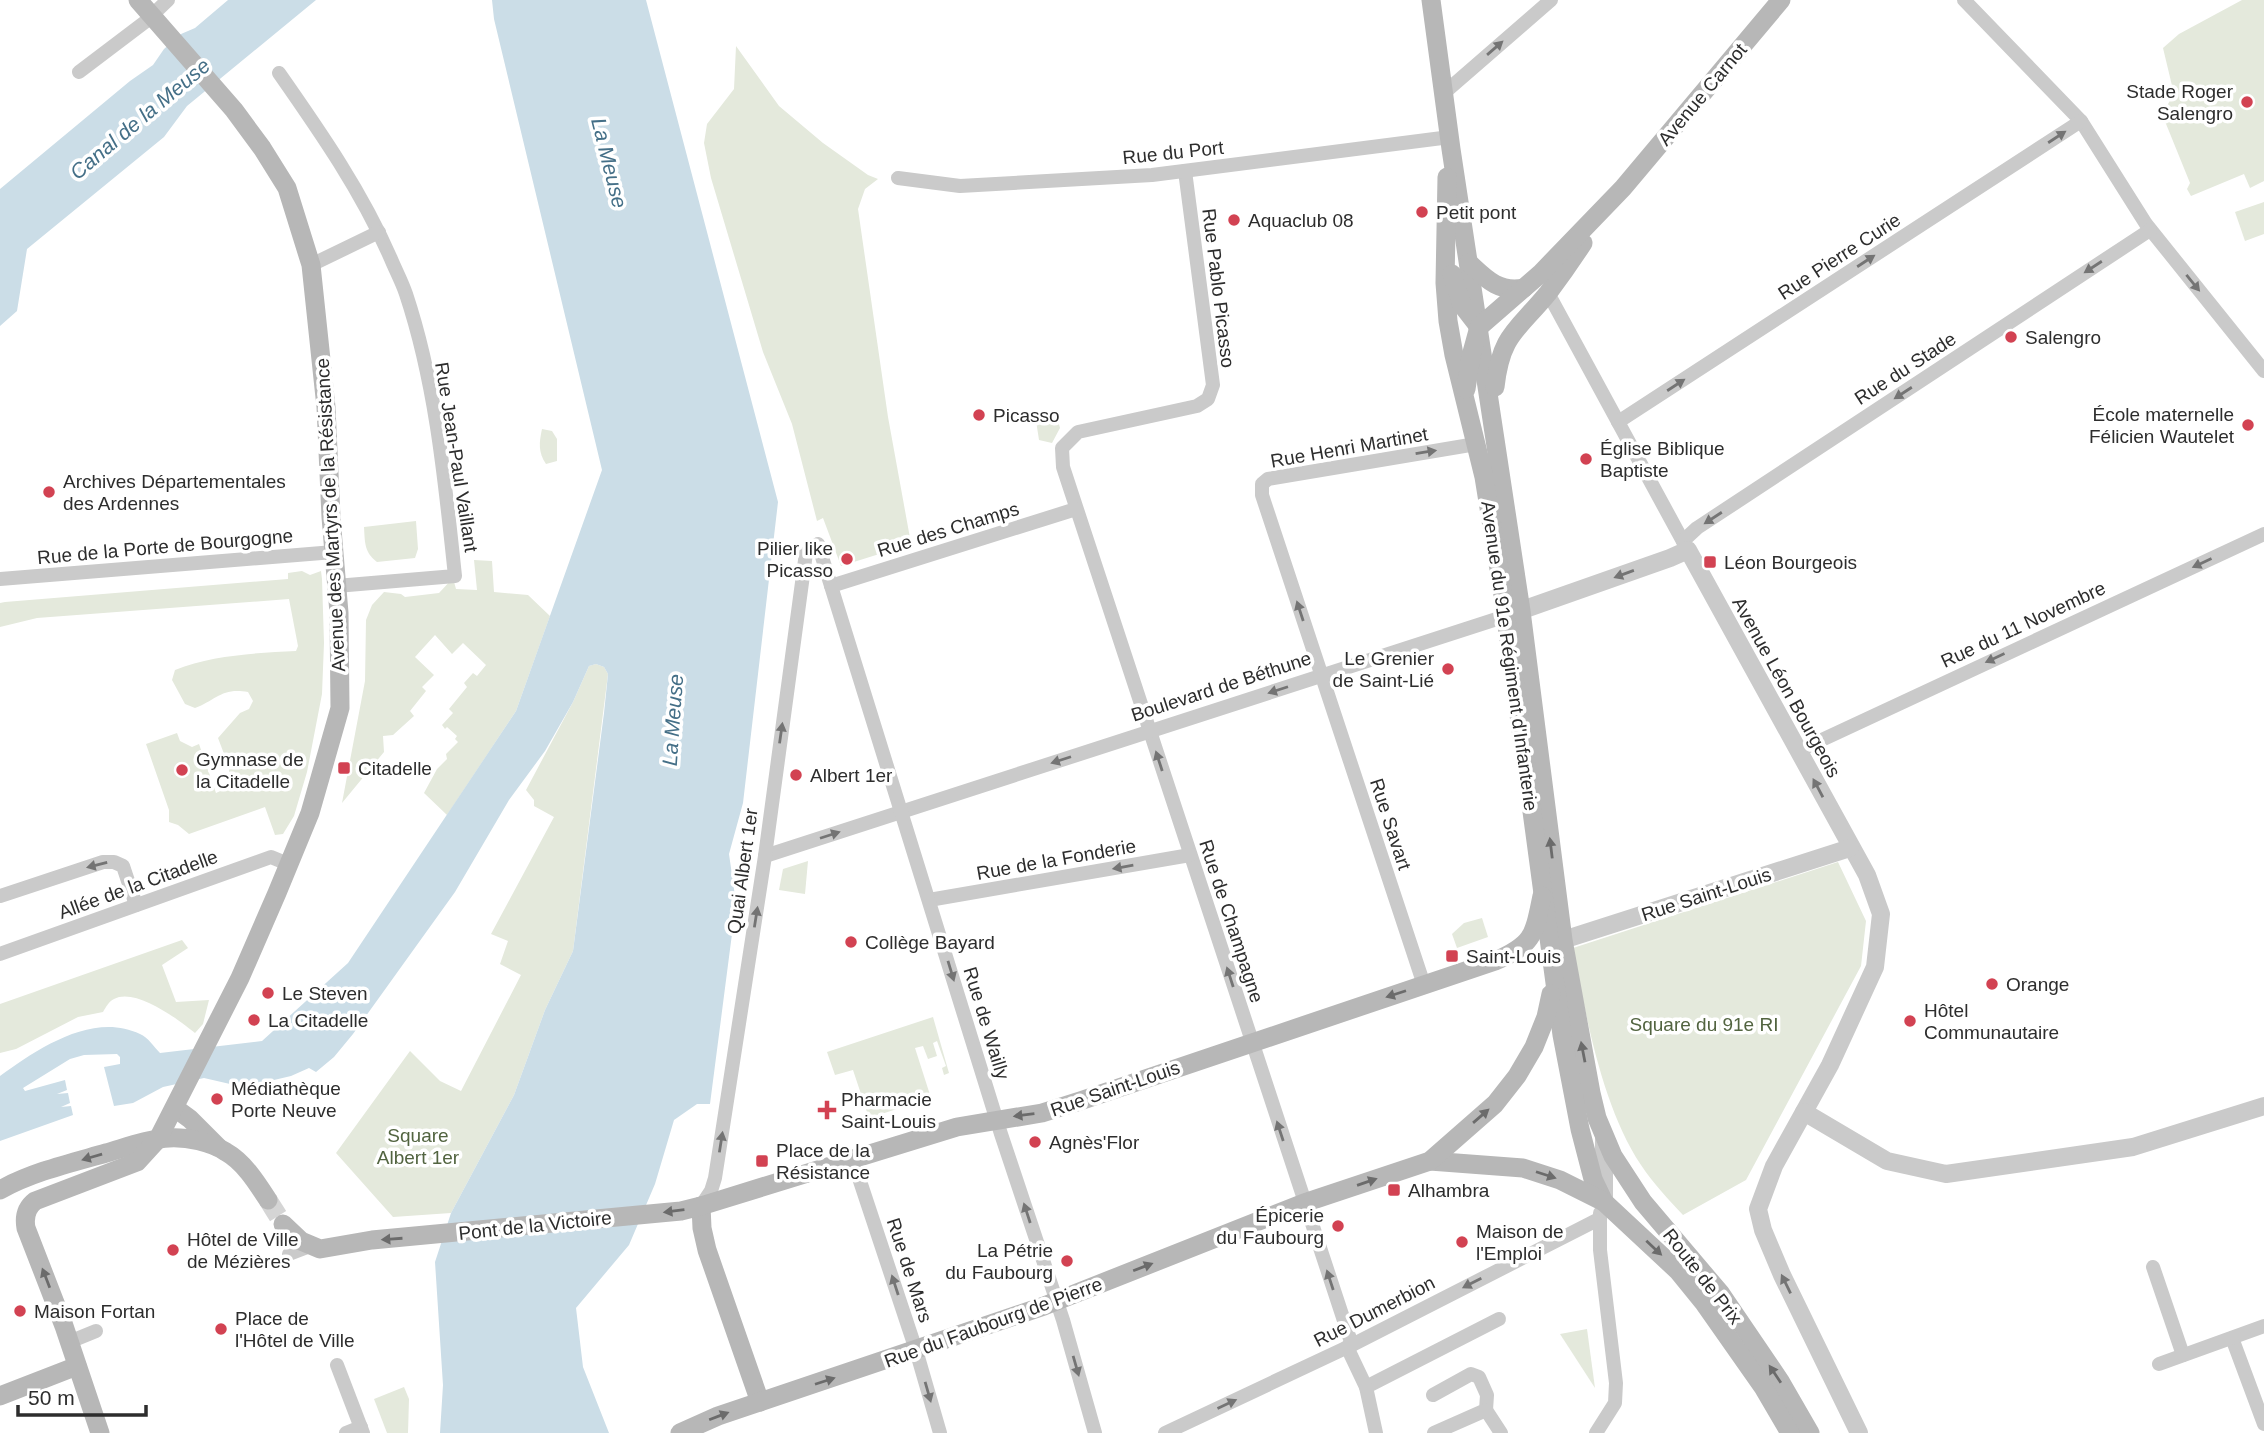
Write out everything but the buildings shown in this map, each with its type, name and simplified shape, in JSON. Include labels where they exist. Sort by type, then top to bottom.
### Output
[{"type":"main road","name":"Avenue des Martyrs de la Résistance","points":[[69,1342],[26,1228],[27,1210],[35,1201],[136,1162],[158,1139],[240,978],[310,813],[340,708],[339,613],[326,407],[311,265],[287,188],[262,148],[234,110],[138,0]]},
{"type":"main road","points":[[1432,0],[1450,143]]},
{"type":"main road","name":"Avenue Carnot","points":[[1492,409],[1497,365],[1508,339],[1520,322],[1548,293],[1623,188],[1781,0]]},
{"type":"main road","name":"Avenue du 91e Régiment d'Infanterie","points":[[1450,143],[1445,283],[1451,335],[1513,613],[1571,993],[1600,1126]]},
{"type":"main road","name":"Avenue du 91e Régiment d'Infanterie","points":[[1450,143],[1492,409],[1542,896],[1580,1129]]},
{"type":"main road","name":"Avenue Carnot","points":[[1479,327],[1524,288],[1623,188]]},
{"type":"main road","points":[[1445,248],[1462,306],[1479,327],[1504,328],[1520,322]]},
{"type":"main road","points":[[1469,262],[1491,284],[1513,290],[1524,288]]},
{"type":"main road","points":[[1465,400],[1471,356],[1479,327]]},
{"type":"main road","name":"Rue Saint-Louis","points":[[646,1214],[701,1206],[957,1127],[1055,1109],[1495,961],[1524,945],[1532,937],[1542,896]]},
{"type":"main road","name":"Avenue du 91e Régiment d'Infanterie","points":[[1304,1203],[1430,1161],[1495,1104],[1517,1076],[1534,1047],[1546,1017],[1563,940]]},
{"type":"main road","points":[[178,1101],[190,1119],[219,1148],[239,1161],[268,1200]]},
{"type":"main road","name":"Route de Prix","points":[[1600,1126],[1613,1156],[1634,1190],[1721,1294],[1780,1381],[1810,1433]]},
{"type":"main road","name":"Route de Prix","points":[[1580,1129],[1601,1210]]},
{"type":"main road","points":[[0,1190],[59,1167],[158,1139],[187,1140],[219,1148]]},
{"type":"main road","name":"Route de Prix","points":[[1430,1161],[1523,1168],[1560,1180],[1601,1210],[1678,1271],[1763,1387],[1790,1433]]},
{"type":"main road","points":[[1601,1210],[1618,1199],[1627,1202],[1680,1245]]},
{"type":"main road","name":"Rue du Faubourg de Pierre","points":[[680,1433],[760,1402],[1056,1301],[1304,1203]]},
{"type":"main road","points":[[701,1206],[707,1250],[760,1402]]},
{"type":"main road","name":"Pont de la Victoire","points":[[283,1224],[300,1247],[332,1248],[361,1242],[646,1214]]},
{"type":"main road","points":[[69,1342],[100,1433]]},
{"type":"main road","points":[[0,1396],[76,1366]]},
{"type":"street","points":[[79,72],[157,22],[168,0]]},
{"type":"street","points":[[1444,93],[1551,0]]},
{"type":"street","points":[[1964,0],[2081,121],[2150,230],[2264,370]]},
{"type":"street","name":"Rue Jean-Paul Vaillant","points":[[279,73],[321,133],[373,217],[406,293],[428,380],[438,434],[455,576],[336,586]]},
{"type":"street","name":"Rue Pierre Curie","points":[[1618,422],[2081,121]]},
{"type":"street","name":"Rue du Port","points":[[898,178],[960,187],[1185,171],[1450,143]]},
{"type":"street","name":"Rue Pablo Picasso","points":[[1076,509],[1063,467],[1062,448],[1078,432],[1188,409],[1208,399],[1213,385],[1185,171]]},
{"type":"street","name":"Rue du Stade","points":[[1685,545],[1697,528],[2150,230]]},
{"type":"street","points":[[311,265],[379,232]]},
{"type":"street","name":"Avenue Léon Bourgeois","points":[[1548,293],[1867,875],[1881,914],[1875,967],[1830,1065],[1774,1166],[1758,1209],[1763,1230],[1782,1275],[1858,1433]]},
{"type":"street","name":"Rue Henri Martinet","points":[[1321,676],[1262,495],[1262,484],[1268,478],[1476,444]]},
{"type":"street","name":"Rue des Champs","points":[[831,586],[1076,509]]},
{"type":"street","name":"Rue de Champagne","points":[[1076,509],[1349,1346],[1366,1387],[1376,1433]]},
{"type":"street","name":"Rue du 11 Novembre","points":[[1798,751],[2264,534]]},
{"type":"street","name":"Rue de Wailly","points":[[818,544],[1056,1301],[1094,1433]]},
{"type":"street","name":"Quai Albert 1er","points":[[701,1206],[711,1191],[715,1178],[765,856],[806,552],[818,544]]},
{"type":"street","name":"Boulevard de Béthune","points":[[765,856],[1513,613],[1685,545]]},
{"type":"street","name":"Rue de la Porte de Bourgogne","points":[[0,579],[334,552]]},
{"type":"street","name":"Rue Savart","points":[[1321,676],[1424,985]]},
{"type":"street","name":"Rue Saint-Louis","points":[[1563,940],[1850,848]]},
{"type":"street","name":"Rue de la Fonderie","points":[[929,900],[1190,855]]},
{"type":"street","name":"Allée de la Citadelle","points":[[0,954],[271,857],[288,864]]},
{"type":"street","points":[[0,896],[103,862],[114,862],[123,866],[136,905]]},
{"type":"street","points":[[1804,1112],[1887,1161],[1946,1174],[2133,1147],[2264,1106]]},
{"type":"street","points":[[1596,1433],[1615,1403],[1616,1383],[1600,1250],[1600,1126]]},
{"type":"street","name":"Rue de Mars","points":[[853,1160],[916,1350],[940,1433]]},
{"type":"street","name":"Rue Dumerbion","points":[[1165,1433],[1349,1346],[1601,1210]]},
{"type":"street","points":[[2153,1267],[2183,1355]]},
{"type":"street","points":[[1366,1387],[1499,1319]]},
{"type":"street","points":[[2159,1364],[2264,1326]]},
{"type":"street","points":[[69,1342],[96,1331]]},
{"type":"street","points":[[2232,1338],[2264,1424]]},
{"type":"street","points":[[337,1366],[362,1430],[346,1433]]},
{"type":"street","points":[[1433,1395],[1471,1374],[1479,1377],[1487,1395],[1486,1410],[1501,1433]]},
{"type":"street","points":[[1434,1433],[1486,1410]]},
{"type":"green space","points":[[2242,0],[2264,0],[2264,181],[2250,188],[2244,174],[2191,196],[2187,189],[2190,183],[2162,114],[2174,94],[2163,48],[2179,34]]},
{"type":"green space","points":[[736,46],[779,106],[823,143],[868,175],[878,179],[865,189],[858,209],[888,417],[910,538],[908,545],[841,566],[823,518],[817,521],[792,424],[763,352],[711,178],[704,143],[707,124],[734,89]]},
{"type":"green space","points":[[2264,202],[2264,234],[2245,241],[2235,212]]},
{"type":"green space","points":[[1055,410],[1060,428],[1052,443],[1039,440],[1035,414]]},
{"type":"green space","points":[[542,429],[552,431],[557,439],[557,461],[546,464],[543,460],[540,447]]},
{"type":"green space","points":[[416,521],[418,549],[415,558],[377,562],[370,554],[366,546],[364,527]]},
{"type":"green space","points":[[474,560],[492,561],[494,592],[528,595],[550,616],[516,711],[447,815],[424,793],[437,769],[447,759],[446,754],[458,742],[455,739],[457,736],[442,725],[453,713],[449,709],[467,687],[464,683],[473,673],[477,676],[486,665],[463,643],[452,654],[435,635],[415,657],[434,675],[422,687],[426,691],[410,711],[414,716],[393,735],[383,736],[384,752],[342,803],[365,681],[366,620],[372,605],[384,592],[405,597],[439,593],[453,578],[456,589],[477,590]]},
{"type":"green space","points":[[302,571],[310,575],[321,571],[324,643],[322,694],[307,772],[294,816],[283,834],[275,835],[265,807],[189,834],[169,822],[169,810],[146,744],[177,733],[180,741],[192,747],[199,744],[216,793],[229,787],[229,767],[218,738],[240,713],[249,709],[253,701],[248,692],[232,691],[195,708],[185,704],[172,680],[175,670],[219,658],[296,651],[298,646],[289,599],[37,618],[0,627],[0,603],[5,602],[288,579],[288,573]]},
{"type":"green space","name":"Square Albert 1er","points":[[596,664],[604,667],[608,674],[573,951],[545,1010],[514,1095],[451,1213],[393,1217],[336,1153],[410,1051],[440,1081],[461,1091],[521,975],[500,964],[508,941],[491,934],[554,817],[534,806],[534,800],[526,790],[589,666]]},
{"type":"green space","points":[[808,861],[805,894],[779,890],[783,869]]},
{"type":"green space","name":"Square du 91e RI","points":[[1838,862],[1866,921],[1861,966],[1746,1180],[1683,1215],[1641,1165],[1616,1116],[1597,1060],[1573,948]]},
{"type":"green space","points":[[1482,918],[1488,937],[1457,948],[1452,934],[1464,923]]},
{"type":"green space","points":[[182,940],[188,948],[162,965],[176,1002],[209,1000],[203,1024],[195,1033],[145,1001],[123,996],[111,1001],[103,1012],[78,1017],[16,1049],[0,1053],[0,1004]]},
{"type":"green space","points":[[933,1017],[949,1073],[944,1075],[942,1068],[946,1066],[937,1041],[933,1043],[937,1056],[928,1059],[923,1046],[915,1048],[931,1098],[869,1118],[853,1070],[835,1075],[827,1052]]},
{"type":"green space","points":[[1587,1329],[1595,1388],[1560,1334]]},
{"type":"green space","points":[[404,1387],[409,1399],[408,1433],[387,1433],[374,1399]]},
{"type":"water","name":"Canal de la Meuse","points":[[228,0],[316,0],[187,106],[164,137],[27,249],[17,311],[0,326],[0,189],[153,65],[164,49],[181,34],[195,28]]},
{"type":"water","name":"La Meuse","points":[[492,0],[646,0],[778,502],[743,803],[729,854],[736,903],[710,1104],[697,1104],[674,1120],[655,1184],[629,1245],[576,1308],[583,1367],[609,1433],[440,1433],[443,1385],[435,1262],[451,1213],[514,1095],[545,1010],[573,951],[604,713],[608,674],[604,667],[596,664],[589,666],[573,702],[545,751],[509,800],[455,892],[353,1034],[334,1057],[316,1072],[309,1068],[291,1076],[257,1084],[230,1084],[204,1078],[163,1087],[133,1103],[114,1106],[104,1067],[120,1064],[120,1057],[117,1054],[84,1055],[70,1059],[23,1088],[25,1091],[65,1080],[67,1090],[57,1094],[68,1093],[70,1103],[61,1107],[71,1106],[73,1115],[0,1141],[0,1076],[66,1036],[104,1027],[122,1028],[143,1035],[160,1053],[262,1041],[348,963],[516,711],[602,470],[494,19]]},
{"type":"tunnel","points":[[268,1200],[283,1224]]},
{"type":"place","name":"Stade Roger Salengro","points":[[2247,102]]},
{"type":"place","name":"Petit pont","points":[[1422,212]]},
{"type":"place","name":"Aquaclub 08","points":[[1234,220]]},
{"type":"place","name":"Salengro","points":[[2011,337]]},
{"type":"place","name":"Picasso","points":[[979,415]]},
{"type":"place","name":"École maternelle Félicien Wautelet","points":[[2248,425]]},
{"type":"place","name":"Église Biblique Baptiste","points":[[1586,459]]},
{"type":"place","name":"Archives Départementales des Ardennes","points":[[49,492]]},
{"type":"place","name":"Pilier like Picasso","points":[[847,559]]},
{"type":"place","name":"Léon Bourgeois","points":[[1710,562]]},
{"type":"place","name":"Le Grenier de Saint-Lié","points":[[1448,669]]},
{"type":"place","name":"Citadelle","points":[[344,768]]},
{"type":"place","name":"Gymnase de la Citadelle","points":[[182,770]]},
{"type":"place","name":"Albert 1er","points":[[796,775]]},
{"type":"place","name":"Collège Bayard","points":[[851,942]]},
{"type":"place","name":"Saint-Louis","points":[[1452,956]]},
{"type":"place","name":"Orange","points":[[1992,984]]},
{"type":"place","name":"Le Steven","points":[[268,993]]},
{"type":"place","name":"La Citadelle","points":[[254,1020]]},
{"type":"place","name":"Hôtel Communautaire","points":[[1910,1021]]},
{"type":"place","name":"Médiathèque Porte Neuve","points":[[217,1099]]},
{"type":"place","name":"Pharmacie Saint-Louis","points":[[827,1110]]},
{"type":"place","name":"Agnès'Flor","points":[[1035,1142]]},
{"type":"place","name":"Place de la Résistance","points":[[762,1161]]},
{"type":"place","name":"Alhambra","points":[[1394,1190]]},
{"type":"place","name":"Épicerie du Faubourg","points":[[1338,1226]]},
{"type":"place","name":"Maison de l'Emploi","points":[[1462,1242]]},
{"type":"place","name":"Hôtel de Ville de Mézières","points":[[173,1250]]},
{"type":"place","name":"La Pétrie du Faubourg","points":[[1067,1261]]},
{"type":"place","name":"Maison Fortan","points":[[20,1311]]},
{"type":"place","name":"Place de l'Hôtel de Ville","points":[[221,1329]]}]
